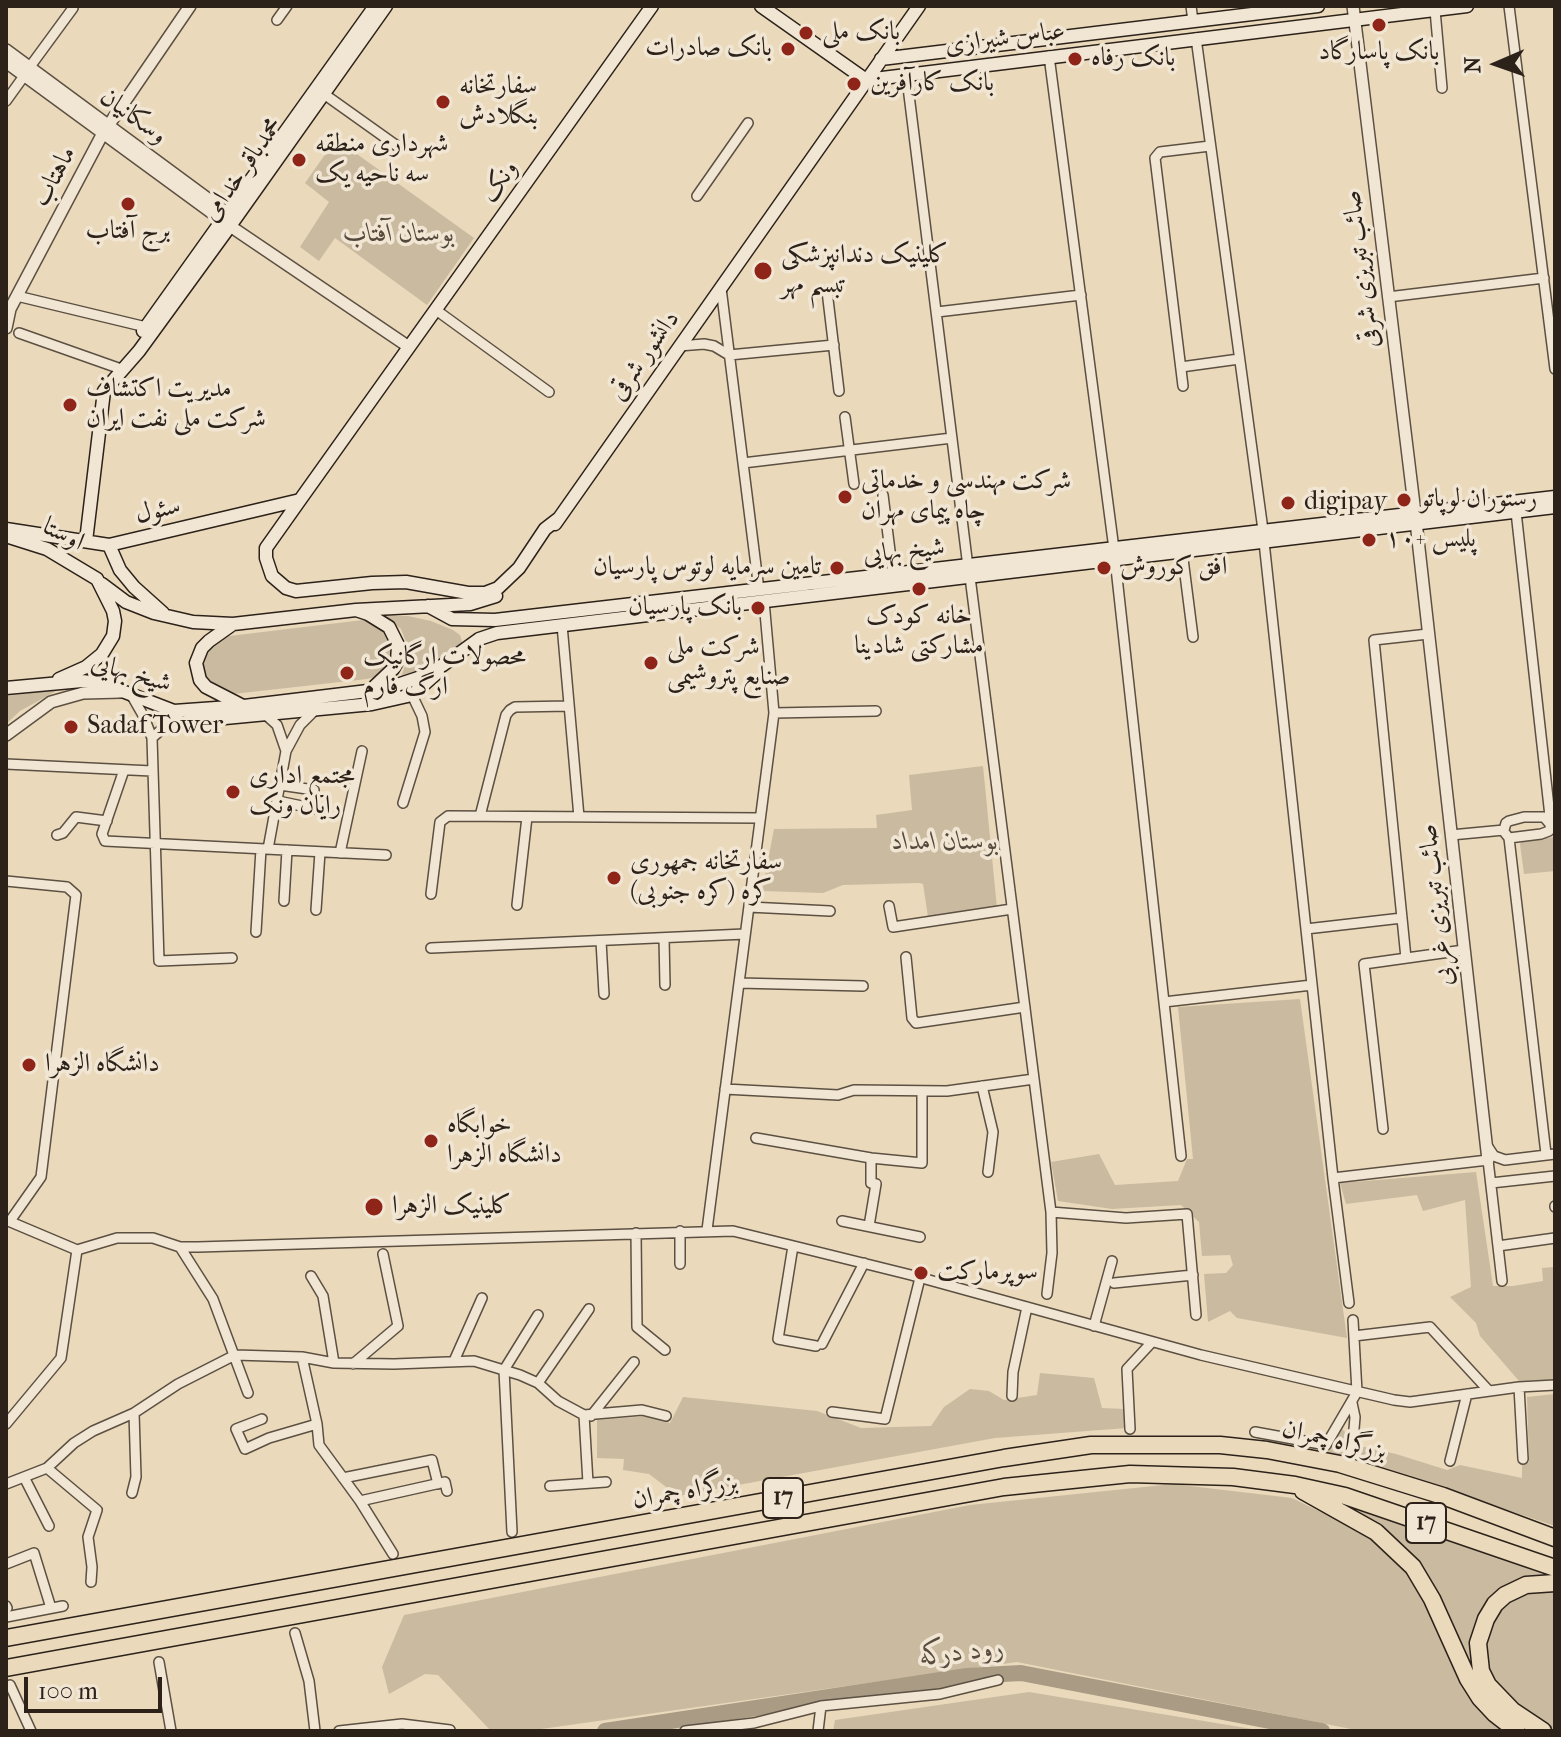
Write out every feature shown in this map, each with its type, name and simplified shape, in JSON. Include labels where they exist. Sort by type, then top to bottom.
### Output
[{"type":"highway","name":"بزرگراه چمران","points":[[6,1638],[1004,1458],[1091,1445],[1220,1445],[1267,1450],[1340,1464],[1443,1496],[1555,1538]]},
{"type":"highway","name":"بزرگراه چمران","points":[[8,1676],[1004,1487],[1057,1480],[1155,1474],[1233,1477],[1295,1485],[1345,1496],[1555,1568]]},
{"type":"highway","points":[[1295,1485],[1315,1500],[1376,1532],[1396,1549],[1427,1590],[1468,1679],[1480,1698],[1517,1731]]},
{"type":"highway","points":[[1543,1731],[1513,1711],[1488,1685],[1481,1671],[1478,1643],[1486,1619],[1505,1595],[1526,1585],[1555,1583]]},
{"type":"main road","name":"محمدباقر خدامی","points":[[132,355],[146,327],[229,220],[375,6]]},
{"type":"main road","name":"محمدباقر خدامی","points":[[294,127],[324,94],[386,6]]},
{"type":"main road","name":"ونک","points":[[558,519],[545,529],[519,568],[498,588],[485,593],[406,582],[296,591],[286,588],[272,576],[268,567],[266,548],[652,6]]},
{"type":"main road","name":"دانشور شرقی","points":[[428,606],[489,600],[506,590],[524,572],[558,519],[919,6]]},
{"type":"main road","name":"عباس شیرازی","points":[[881,59],[1318,6]]},
{"type":"main road","name":"عباس شیرازی","points":[[866,80],[1196,38],[1354,13],[1467,6]]},
{"type":"main road","points":[[766,8],[866,80]]},
{"type":"main road","points":[[904,27],[901,43],[914,55]]},
{"type":"main road","name":"محمدباقر خدامی","points":[[90,542],[112,383],[132,355],[139,351],[204,253]]},
{"type":"main road","name":"شیخ بهایی","points":[[6,688],[52,681],[93,682],[156,705],[184,711],[368,691],[418,678],[443,665],[472,642],[488,635],[761,596],[1415,518],[1555,497]]},
{"type":"main road","name":"سئول","points":[[6,529],[109,545],[300,500]]},
{"type":"main road","name":"شیخ بهایی","points":[[1415,518],[1555,507]]},
{"type":"main road","name":"سئول","points":[[25,531],[70,553],[97,579],[134,606],[193,622],[233,624]]},
{"type":"main road","name":"اوستا","points":[[6,536],[47,549],[97,579]]},
{"type":"main road","name":"شیخ بهایی","points":[[1114,554],[1182,551],[1263,536]]},
{"type":"main road","points":[[109,545],[124,575],[167,616]]},
{"type":"main road","name":"شیخ بهایی","points":[[825,588],[893,575],[969,572]]},
{"type":"main road","points":[[52,681],[92,663],[110,642],[114,616],[97,579]]},
{"type":"main road","name":"شیخ بهایی","points":[[233,624],[356,610],[428,606],[452,619],[495,620],[761,596]]},
{"type":"main road","points":[[356,610],[384,622],[394,632],[398,645],[397,662],[393,669],[386,679],[368,691]]},
{"type":"main road","points":[[233,624],[202,648],[196,663],[197,671],[200,680],[212,692],[244,706]]},
{"type":"main road","points":[[184,711],[204,720],[372,704],[412,695],[432,680],[443,665]]},
{"type":"street","name":"ماهتاب","points":[[6,328],[8,308],[105,130],[190,6]]},
{"type":"street","points":[[277,20],[287,6]]},
{"type":"street","points":[[1191,6],[1193,21]]},
{"type":"street","points":[[1509,6],[1555,369]]},
{"type":"street","points":[[6,101],[73,8]]},
{"type":"street","points":[[1435,10],[1442,88]]},
{"type":"street","name":"صائب تبریزی شرقی","points":[[1354,13],[1415,518]]},
{"type":"street","points":[[1196,38],[1263,536],[1349,1303]]},
{"type":"street","points":[[6,50],[26,72]]},
{"type":"street","points":[[1049,56],[1114,554],[1181,1156]]},
{"type":"street","points":[[6,62],[26,72],[409,347]]},
{"type":"street","points":[[908,87],[1051,1212],[1052,1253],[1047,1294]]},
{"type":"street","points":[[324,94],[397,146]]},
{"type":"street","points":[[697,196],[748,123]]},
{"type":"street","points":[[1183,386],[1155,158],[1160,152],[1210,146]]},
{"type":"street","points":[[1388,297],[1544,278]]},
{"type":"street","points":[[707,1230],[774,713],[721,287]]},
{"type":"street","points":[[827,291],[839,391]]},
{"type":"street","points":[[937,312],[1081,295]]},
{"type":"street","points":[[17,296],[146,327]]},
{"type":"street","points":[[436,310],[549,392]]},
{"type":"street","points":[[19,333],[121,369]]},
{"type":"street","points":[[679,346],[704,344],[729,355],[834,345]]},
{"type":"street","points":[[1181,367],[1239,359]]},
{"type":"street","points":[[845,417],[854,484]]},
{"type":"street","points":[[743,463],[952,438]]},
{"type":"street","points":[[883,495],[893,575]]},
{"type":"street","points":[[1451,835],[1546,833],[1551,825],[1516,512]]},
{"type":"street","name":"صائب تبریزی غربی","points":[[1415,518],[1502,1281]]},
{"type":"street","points":[[1182,551],[1193,637]]},
{"type":"street","points":[[562,625],[579,817]]},
{"type":"street","points":[[1406,958],[1374,640],[1428,634]]},
{"type":"street","points":[[6,735],[51,702],[83,693],[127,694],[144,717],[152,738],[159,961],[232,958]]},
{"type":"street","points":[[403,803],[425,732],[422,716],[412,695]]},
{"type":"street","points":[[480,816],[506,715],[510,710],[515,707],[569,706]]},
{"type":"street","points":[[152,738],[184,711]]},
{"type":"street","points":[[256,932],[265,849],[278,801],[286,751],[300,725],[314,711]]},
{"type":"street","points":[[774,713],[876,711]]},
{"type":"street","points":[[266,715],[277,725],[286,751]]},
{"type":"street","points":[[340,853],[362,751]]},
{"type":"street","points":[[6,764],[152,771]]},
{"type":"street","points":[[124,770],[102,834],[105,841],[386,855]]},
{"type":"street","points":[[280,785],[314,790]]},
{"type":"street","points":[[278,801],[321,810]]},
{"type":"street","points":[[431,894],[440,822],[448,816],[760,818]]},
{"type":"street","points":[[57,835],[63,833],[76,817],[107,821]]},
{"type":"street","points":[[517,905],[527,817]]},
{"type":"street","points":[[1486,1145],[1499,1159],[1551,1154],[1506,823],[1524,817],[1544,817],[1551,825]]},
{"type":"street","points":[[284,901],[287,850]]},
{"type":"street","points":[[316,910],[320,852]]},
{"type":"street","points":[[6,881],[67,887],[76,895],[41,1177],[8,1221],[77,1250],[117,1238],[153,1238],[180,1247],[733,1231],[864,1263],[1152,1342],[1410,1402],[1555,1385]]},
{"type":"street","points":[[889,906],[893,927],[1012,909]]},
{"type":"street","points":[[749,907],[830,911]]},
{"type":"street","points":[[1306,929],[1402,918]]},
{"type":"street","points":[[431,948],[745,934]]},
{"type":"street","points":[[664,938],[665,985]]},
{"type":"street","points":[[601,941],[604,994]]},
{"type":"street","points":[[1383,1129],[1364,964],[1464,950]]},
{"type":"street","points":[[906,957],[912,1018],[916,1023],[1025,1007]]},
{"type":"street","points":[[739,983],[863,986]]},
{"type":"street","points":[[1164,1002],[1312,985]]},
{"type":"street","points":[[725,1089],[838,1095],[854,1090],[947,1091],[1034,1079]]},
{"type":"street","points":[[982,1086],[993,1132],[988,1172]]},
{"type":"street","points":[[756,1138],[871,1158],[922,1163],[922,1091]]},
{"type":"street","points":[[869,1226],[876,1184],[871,1183],[871,1158]]},
{"type":"street","points":[[1333,1178],[1488,1160]]},
{"type":"street","points":[[1491,1183],[1555,1176]]},
{"type":"street","points":[[1051,1212],[1126,1218],[1187,1214],[1196,1315]]},
{"type":"street","points":[[842,1221],[920,1237]]},
{"type":"street","points":[[680,1231],[680,1264]]},
{"type":"street","points":[[636,1233],[637,1327],[640,1333],[665,1350]]},
{"type":"street","points":[[1498,1246],[1555,1238]]},
{"type":"street","points":[[793,1246],[778,1339],[819,1345],[864,1263]]},
{"type":"street","points":[[180,1247],[213,1299],[248,1393]]},
{"type":"street","points":[[6,1424],[61,1358],[77,1250]]},
{"type":"street","points":[[353,1364],[398,1326],[383,1254]]},
{"type":"street","points":[[1094,1326],[1112,1261]]},
{"type":"street","points":[[1114,1283],[1193,1275]]},
{"type":"street","points":[[311,1276],[323,1296],[334,1363]]},
{"type":"street","points":[[832,1412],[885,1419],[920,1278]]},
{"type":"street","points":[[454,1361],[482,1298]]},
{"type":"street","points":[[1012,1396],[1013,1372],[1027,1307]]},
{"type":"street","points":[[538,1383],[589,1309]]},
{"type":"street","points":[[512,1532],[504,1370],[538,1315]]},
{"type":"street","points":[[1255,1432],[1326,1445],[1357,1392],[1353,1320]]},
{"type":"street","points":[[1354,1336],[1430,1327],[1489,1391]]},
{"type":"street","points":[[1130,1429],[1127,1369],[1152,1342]]},
{"type":"street","points":[[6,1484],[47,1468],[74,1443],[93,1431],[134,1413],[190,1377],[235,1355],[302,1357],[353,1364],[474,1361],[538,1383],[558,1401],[588,1415],[642,1410],[666,1416]]},
{"type":"street","points":[[302,1357],[319,1445],[360,1501],[393,1554]]},
{"type":"street","points":[[588,1483],[588,1415],[634,1362]]},
{"type":"street","points":[[1519,1387],[1523,1459]]},
{"type":"street","points":[[1450,1461],[1467,1394]]},
{"type":"street","points":[[1352,1403],[1355,1417],[1352,1453]]},
{"type":"street","points":[[132,1493],[136,1477],[134,1413]]},
{"type":"street","points":[[262,1419],[236,1429],[245,1449],[269,1438],[317,1424]]},
{"type":"street","points":[[343,1478],[432,1460],[438,1484]]},
{"type":"street","points":[[47,1468],[97,1510],[88,1537],[91,1582]]},
{"type":"street","points":[[24,1477],[49,1526]]},
{"type":"street","points":[[360,1501],[445,1482],[447,1491]]},
{"type":"street","points":[[550,1486],[606,1482]]},
{"type":"street","points":[[6,1564],[34,1553],[51,1608]]},
{"type":"street","points":[[6,1617],[63,1606]]},
{"type":"street","points":[[295,1633],[309,1681],[315,1731]]},
{"type":"street","points":[[159,1662],[171,1731]]},
{"type":"street","points":[[8,1676],[31,1731]]},
{"type":"street","points":[[685,1731],[771,1719],[821,1706],[940,1694],[998,1680]]},
{"type":"street","points":[[818,1731],[821,1706]]},
{"type":"street","points":[[770,1731],[771,1719]]},
{"type":"street","points":[[339,1731],[402,1724],[450,1730]]},
{"type":"green space","name":"بوستان آفتاب","points":[[336,139],[474,238],[427,305],[335,238],[319,261],[300,247],[329,202],[305,183]]},
{"type":"green space","points":[[385,616],[408,616],[431,621],[453,630],[460,635],[462,642],[459,647],[419,670],[401,677],[408,657],[406,642],[401,629]]},
{"type":"green space","points":[[363,620],[382,629],[391,647],[388,665],[375,677],[233,694],[223,692],[210,683],[204,673],[204,660],[212,646],[229,636]]},
{"type":"green space","points":[[58,690],[20,711],[6,724],[6,696]]},
{"type":"green space","name":"بوستان امداد","points":[[983,766],[997,908],[928,917],[923,884],[919,883],[843,885],[823,893],[762,891],[774,829],[877,828],[876,815],[912,810],[909,775]]},
{"type":"green space","points":[[1555,837],[1555,871],[1524,874],[1522,841]]},
{"type":"green space","points":[[1300,999],[1347,1338],[1237,1318],[1230,1311],[1208,1322],[1204,1274],[1226,1273],[1233,1265],[1230,1255],[1202,1256],[1199,1222],[1181,1205],[1112,1209],[1058,1201],[1051,1162],[1099,1154],[1115,1185],[1178,1181],[1187,1159],[1193,1159],[1178,1007]]},
{"type":"green space","points":[[1476,1172],[1493,1286],[1543,1281],[1542,1268],[1555,1267],[1555,1380],[1519,1381],[1480,1336],[1476,1323],[1450,1297],[1471,1287],[1465,1200],[1423,1211],[1417,1195],[1346,1204],[1340,1183]]},
{"type":"green space","points":[[1040,1373],[1094,1378],[1102,1408],[1125,1409],[1127,1428],[995,1438],[678,1496],[649,1474],[623,1470],[624,1459],[597,1458],[597,1420],[648,1416],[670,1423],[683,1397],[817,1411],[861,1428],[931,1426],[944,1407],[970,1389],[989,1391],[1004,1400],[1037,1395]]},
{"type":"green space","points":[[1555,1394],[1555,1526],[1385,1469],[1325,1454],[1342,1429],[1360,1446],[1447,1470],[1460,1465],[1522,1478],[1522,1464],[1529,1462],[1527,1397]]},
{"type":"green space","points":[[1173,1484],[1292,1498],[1372,1537],[1414,1581],[1471,1697],[1509,1731],[1361,1731],[1017,1662],[527,1731],[491,1731],[438,1675],[425,1674],[389,1694],[382,1667],[404,1615],[970,1505]]},
{"type":"green space","points":[[1349,1506],[1383,1514],[1547,1576],[1487,1607],[1481,1685],[1445,1605],[1418,1560],[1385,1528]]},
{"type":"green space","points":[[1537,1587],[1555,1587],[1555,1731],[1533,1720],[1490,1680],[1483,1642],[1500,1606]]},
{"type":"green space","points":[[1029,1692],[1264,1731],[833,1731],[835,1720]]},
{"type":"waterway","name":"رود درکه","points":[[605,1731],[967,1676],[1021,1673],[1322,1731]]},
{"type":"place","name":"بانک پاسارگاد","points":[[1379,25]]},
{"type":"place","name":"بانک ملی","points":[[806,33]]},
{"type":"place","name":"بانک صادرات","points":[[788,49]]},
{"type":"place","name":"بانک رفاه","points":[[1075,59]]},
{"type":"place","name":"بانک کارآفرین","points":[[854,84]]},
{"type":"place","name":"سفارتخانه بنگلادش","points":[[443,102]]},
{"type":"place","name":"شهرداری منطقه سه ناحیه یک","points":[[299,160]]},
{"type":"place","name":"برج آفتاب","points":[[128,204]]},
{"type":"place","name":"کلینیک دندانپزشکی تبسم مهر","points":[[763,271]]},
{"type":"place","name":"مدیریت اکتشاف شرکت ملی نفت ایران","points":[[70,405]]},
{"type":"place","name":"شرکت مهندسی و خدماتی چاه پیمای مهران","points":[[845,497]]},
{"type":"place","name":"رستوران لوپاتو","points":[[1404,500]]},
{"type":"place","name":"digipay","points":[[1288,503]]},
{"type":"place","name":"پلیس +۱۰","points":[[1369,540]]},
{"type":"place","name":"تامین سرمایه لوتوس پارسیان","points":[[837,568]]},
{"type":"place","name":"افق کوروش","points":[[1104,568]]},
{"type":"place","name":"خانه کودک مشارکتی شادینا","points":[[919,589]]},
{"type":"place","name":"بانک پارسیان","points":[[758,608]]},
{"type":"place","name":"شرکت ملی صنایع پتروشیمی","points":[[651,663]]},
{"type":"place","name":"محصولات ارگانیک ارگ فارم","points":[[347,673]]},
{"type":"place","name":"Sadaf Tower","points":[[71,727]]},
{"type":"place","name":"مجتمع اداری رایان ونک","points":[[233,792]]},
{"type":"place","name":"سفارتخانه جمهوری کره (کره جنوبی)","points":[[614,878]]},
{"type":"place","name":"دانشگاه الزهرا","points":[[29,1065]]},
{"type":"place","name":"خوابگاه دانشگاه الزهرا","points":[[431,1141]]},
{"type":"place","name":"کلینیک الزهرا","points":[[374,1207]]},
{"type":"place","name":"سوپرمارکت","points":[[921,1273]]}]
